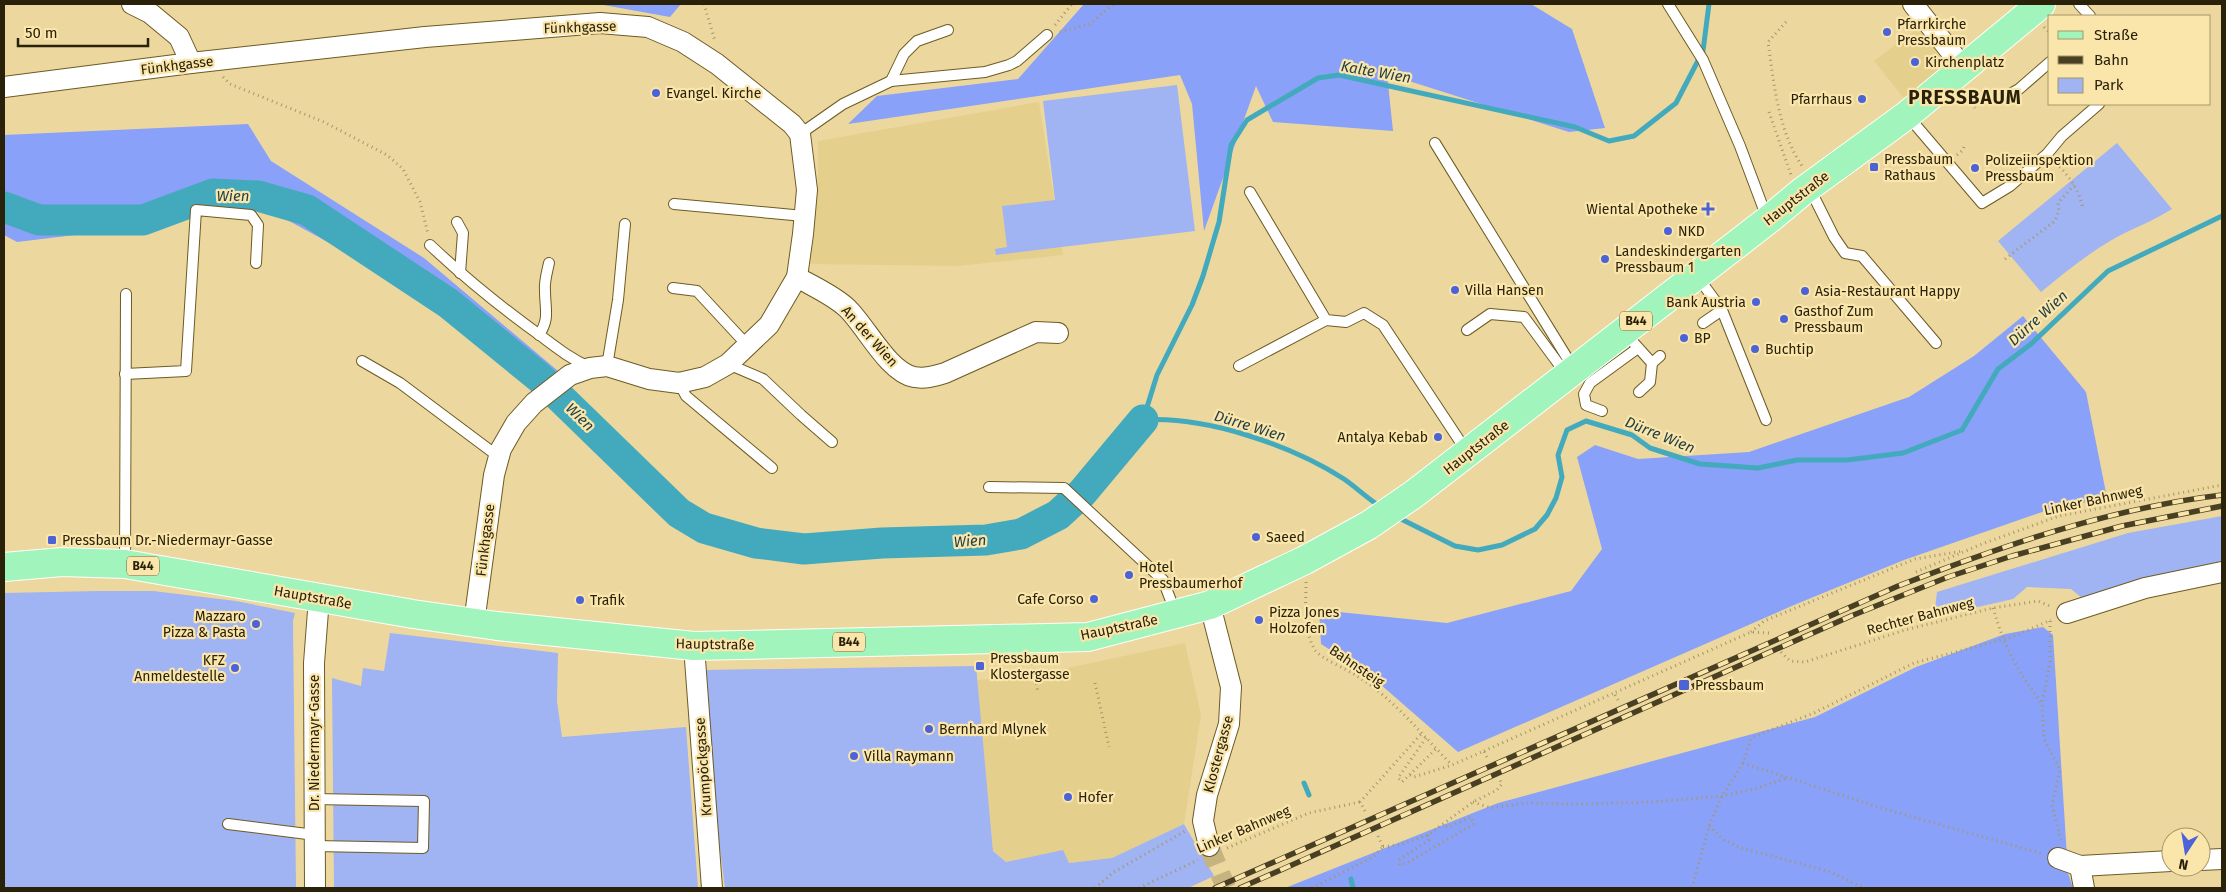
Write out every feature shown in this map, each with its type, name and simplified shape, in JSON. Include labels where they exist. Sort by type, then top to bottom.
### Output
[{"type":"main road","name":"Hauptstraße","points":[[4,567],[62,562],[125,564],[474,623],[694,646],[1088,637],[1210,605],[1305,560],[1369,525],[1468,454],[1570,372],[1631,339],[1696,275],[1768,220],[1808,186],[1907,115],[2040,4]]},
{"type":"street","points":[[132,4],[150,13],[179,37],[199,62]]},
{"type":"street","points":[[1913,4],[1963,67]]},
{"type":"street","name":"Fünkhgasse","points":[[4,87],[199,62],[425,37],[600,23],[648,27],[683,42],[717,64],[784,115],[800,134]]},
{"type":"street","points":[[599,367],[679,383],[705,377],[728,364],[769,325],[797,277],[807,190],[800,134]]},
{"type":"street","name":"An der Wien","points":[[797,277],[835,299],[846,308],[896,367],[914,377],[929,377],[945,373],[1036,332],[1058,334]]},
{"type":"street","name":"Fünkhgasse","points":[[474,623],[494,475],[499,457],[516,423],[534,403],[570,375],[599,367]]},
{"type":"street","points":[[2059,616],[2145,588],[2222,572]]},
{"type":"street","name":"Dr. Niedermayr-Gasse","points":[[315,888],[314,663],[319,598]]},
{"type":"street","name":"Klostergasse","points":[[1210,605],[1231,687],[1229,724],[1207,795],[1203,821],[1212,851]]},
{"type":"street","name":"Krumpöckgasse","points":[[694,646],[712,888]]},
{"type":"street","points":[[2058,858],[2080,866],[2161,862]]},
{"type":"street","points":[[2080,866],[2084,888]]},
{"type":"lane","points":[[1668,4],[1703,60],[1740,146],[1768,220]]},
{"type":"lane","points":[[2079,4],[2089,15]]},
{"type":"lane","points":[[891,80],[904,54],[917,41],[948,30]]},
{"type":"lane","points":[[800,134],[844,104],[891,80],[985,72],[1017,61],[1047,35]]},
{"type":"lane","points":[[2003,98],[2020,89],[2048,64]]},
{"type":"lane","points":[[1907,115],[1982,203],[2010,186],[2047,154],[2062,136],[2098,105]]},
{"type":"lane","points":[[1435,143],[1570,372]]},
{"type":"lane","points":[[1808,186],[1834,237],[1845,253],[1862,256],[1936,343]]},
{"type":"lane","points":[[1250,192],[1326,320]]},
{"type":"lane","points":[[674,204],[804,216]]},
{"type":"lane","points":[[125,374],[186,371],[196,210],[251,215],[258,225],[256,263]]},
{"type":"lane","points":[[457,222],[463,233],[460,273]]},
{"type":"lane","points":[[430,245],[460,273],[572,360],[599,367],[618,300],[625,224]]},
{"type":"lane","points":[[539,335],[547,317],[544,289],[549,263]]},
{"type":"lane","points":[[1696,275],[1722,310],[1766,420]]},
{"type":"lane","points":[[673,288],[697,291],[748,346]]},
{"type":"lane","points":[[125,564],[126,294]]},
{"type":"lane","points":[[1703,323],[1722,310]]},
{"type":"lane","points":[[1239,366],[1326,320],[1346,322],[1364,313],[1383,325],[1468,454]]},
{"type":"lane","points":[[1467,330],[1490,314],[1524,316],[1570,372]]},
{"type":"lane","points":[[1602,411],[1586,405],[1584,394],[1590,383],[1631,339],[1652,364]]},
{"type":"lane","points":[[1639,392],[1650,382],[1652,364],[1660,356]]},
{"type":"lane","points":[[362,361],[400,383],[499,457]]},
{"type":"lane","points":[[728,364],[763,379],[801,416],[832,442]]},
{"type":"lane","points":[[679,383],[686,396],[772,468]]},
{"type":"lane","points":[[989,486],[1064,488],[1163,580],[1176,614]]},
{"type":"lane","points":[[228,824],[315,840],[423,848],[424,801],[314,799]]},
{"type":"path","points":[[704,4],[713,30],[717,64]]},
{"type":"path","points":[[1047,35],[1072,4]]},
{"type":"path","points":[[1047,35],[1090,24],[1114,4]]},
{"type":"path","points":[[1786,22],[1768,42],[1778,107],[1792,150],[1808,186]]},
{"type":"path","points":[[199,62],[230,84],[324,122],[387,155],[403,170],[420,202],[430,245]]},
{"type":"path","points":[[1769,112],[1790,173],[1808,186]]},
{"type":"path","points":[[2067,174],[2081,199],[2083,210]]},
{"type":"path","points":[[2005,259],[2054,221],[2059,211],[2058,203],[2074,185]]},
{"type":"path","name":"Linker Bahnweg","points":[[1916,572],[2059,516],[2222,485]]},
{"type":"path","points":[[1410,775],[1414,777],[1452,765],[1751,632],[1764,621],[1906,562],[1969,550]]},
{"type":"path","name":"Bahnsteig","points":[[1305,560],[1306,622],[1310,641],[1317,652],[1358,676],[1404,714],[1452,765]]},
{"type":"path","name":"Rechter Bahnweg","points":[[1781,652],[1790,661],[1805,662],[1905,630],[1993,608],[2038,601],[2059,616]]},
{"type":"path","points":[[1993,608],[2002,639],[2019,673],[2042,704]]},
{"type":"path","points":[[1692,888],[1709,826],[1722,796],[1743,764],[1751,740],[1755,736],[1814,713],[1914,662],[2002,639],[2059,616]]},
{"type":"path","points":[[1743,764],[1878,807],[2058,858],[2061,841],[2052,805],[2060,770],[2044,739],[2042,704],[2059,616]]},
{"type":"path","points":[[1751,632],[1770,633]]},
{"type":"path","points":[[1032,664],[1038,693]]},
{"type":"path","points":[[1095,683],[1109,747]]},
{"type":"path","points":[[1614,693],[1618,700]]},
{"type":"path","points":[[1365,811],[1360,802],[1422,733]]},
{"type":"path","points":[[1426,738],[1398,778],[1402,782],[1436,749]]},
{"type":"path","points":[[1484,751],[1488,759]]},
{"type":"path","points":[[1473,802],[1491,808],[1525,802],[1580,804],[1653,802],[1722,796],[1755,789],[1786,778]]},
{"type":"path","points":[[1312,888],[1373,857],[1383,847],[1402,844],[1428,835],[1473,802],[1497,790],[1502,784],[1500,780]]},
{"type":"path","name":"Linker Bahnweg","points":[[1139,888],[1212,851],[1309,813],[1360,802]]},
{"type":"path","points":[[1428,835],[1429,840],[1400,860],[1400,865],[1441,844],[1474,824],[1471,817],[1448,828],[1442,825]]},
{"type":"path","points":[[1095,888],[1114,872],[1203,821]]},
{"type":"path","points":[[1709,826],[1724,840],[1742,848],[1831,872],[1864,888]]},
{"type":"path","points":[[1378,836],[1383,847]]},
{"type":"path","points":[[4,873],[4,888]]},
{"type":"shaded area","points":[[598,4],[681,4],[670,17]]},
{"type":"shaded area","points":[[1084,4],[1531,4],[1572,29],[1605,128],[1569,132],[1387,74],[1393,131],[1273,122],[1256,86],[1204,231],[1192,104],[1180,75],[848,124],[877,96],[1018,79]]},
{"type":"shaded area","name":"Kirchenplatz","points":[[1923,24],[1956,64],[1908,103],[1874,61]]},
{"type":"shaded area","points":[[1039,102],[1063,255],[957,266],[810,264],[818,191],[818,141]]},
{"type":"shaded area","points":[[248,124],[271,161],[424,258],[558,371],[539,390],[399,281],[269,210],[181,203],[175,223],[17,242],[4,235],[4,135]]},
{"type":"shaded area","points":[[2023,316],[2086,392],[2107,498],[2045,511],[1904,560],[1794,605],[1458,752],[1372,677],[1321,644],[1319,610],[1447,623],[1571,591],[1602,549],[1577,457],[1595,445],[1638,459],[1749,452],[1909,397],[1974,356]]},
{"type":"shaded area","points":[[2043,627],[2053,635],[2068,873],[2073,888],[1285,888],[1498,803],[1815,717],[1916,667],[2005,634]]},
{"type":"shaded area","points":[[1185,643],[1201,715],[1184,824],[1112,858],[1069,863],[1062,851],[1006,862],[993,850],[977,680],[1035,675]]},
{"type":"green space","points":[[1177,85],[1195,231],[996,255],[995,249],[1007,247],[1002,206],[1055,200],[1043,101]]},
{"type":"green space","points":[[2117,143],[2172,209],[2101,247],[2041,292],[1998,241]]},
{"type":"green space","points":[[2222,516],[2222,561],[2144,578],[2082,598],[2071,589],[2027,587],[2013,599],[1934,617],[1937,592],[2128,533]]},
{"type":"green space","points":[[153,591],[236,601],[295,613],[293,621],[296,888],[4,888],[4,593]]},
{"type":"green space","points":[[390,633],[558,653],[557,701],[562,737],[686,727],[698,888],[334,888],[332,678],[361,686],[363,668],[384,671]]},
{"type":"green space","points":[[976,666],[993,851],[1006,862],[1063,850],[1069,863],[1112,858],[1184,824],[1214,876],[1188,888],[725,888],[714,801],[703,670]]},
{"type":"waterway","name":"Kalte Wien","points":[[1381,507],[1344,479],[1274,444],[1247,435],[1194,423],[1143,420],[1157,375],[1192,305],[1203,276],[1219,222],[1231,145],[1247,120],[1318,78],[1339,75],[1575,127],[1609,141],[1634,136],[1676,103],[1703,51],[1709,4]]},
{"type":"waterway","name":"Wien","points":[[4,207],[39,220],[143,220],[213,194],[258,196],[307,210],[448,303],[540,378],[679,513],[704,528],[756,543],[804,549],[882,543],[986,540],[1021,534],[1058,515],[1082,493],[1143,420]]},
{"type":"waterway","name":"Dürre Wien","points":[[1397,517],[1455,546],[1478,550],[1502,545],[1535,529],[1547,515],[1556,498],[1562,477],[1558,455],[1567,430],[1586,421],[1632,435],[1650,448],[1700,464],[1758,468],[1797,460],[1847,460],[1903,453],[1962,430],[1998,369],[2031,344],[2108,271],[2222,216]]},
{"type":"waterway","points":[[1304,783],[1309,795]]},
{"type":"waterway","points":[[1351,879],[1353,888]]},
{"type":"tunnel","points":[[1209,846],[1226,888]]},
{"type":"railway","points":[[1215,888],[1898,586],[2057,530],[2139,509],[2222,495]]},
{"type":"railway","points":[[1240,888],[1851,616],[1948,577],[2012,556],[2122,526],[2222,506]]},
{"type":"place","name":"Pfarrkirche Pressbaum","points":[[1887,32]]},
{"type":"place","name":"Kirchenplatz","points":[[1915,62]]},
{"type":"place","name":"Evangel. Kirche","points":[[656,93]]},
{"type":"place","name":"Pfarrhaus","points":[[1862,99]]},
{"type":"place","name":"Pressbaum Rathaus","points":[[1874,167]]},
{"type":"place","name":"Polizeiinspektion Pressbaum","points":[[1975,168]]},
{"type":"place","name":"Wiental Apotheke","points":[[1708,209]]},
{"type":"place","name":"NKD","points":[[1668,231]]},
{"type":"place","name":"Landeskindergarten Pressbaum 1","points":[[1605,259]]},
{"type":"place","name":"Villa Hansen","points":[[1455,290]]},
{"type":"place","name":"Asia-Restaurant Happy","points":[[1805,291]]},
{"type":"place","name":"Bank Austria","points":[[1756,302]]},
{"type":"place","name":"Gasthof Zum Pressbaum","points":[[1784,319]]},
{"type":"place","name":"BP","points":[[1684,338]]},
{"type":"place","name":"Buchtip","points":[[1755,349]]},
{"type":"place","name":"Antalya Kebab","points":[[1438,437]]},
{"type":"place","name":"Saeed","points":[[1256,537]]},
{"type":"place","name":"Pressbaum Dr.-Niedermayr-Gasse","points":[[52,540]]},
{"type":"place","name":"Hotel Pressbaumerhof","points":[[1129,575]]},
{"type":"place","name":"Cafe Corso","points":[[1094,599]]},
{"type":"place","name":"Trafik","points":[[580,600]]},
{"type":"place","name":"Pizza Jones Holzofen","points":[[1259,620]]},
{"type":"place","name":"Mazzaro Pizza & Pasta","points":[[256,624]]},
{"type":"place","name":"Pressbaum Klostergasse","points":[[980,666]]},
{"type":"place","name":"KFZ Anmeldestelle","points":[[235,668]]},
{"type":"place","name":"Pressbaum","points":[[1684,685]]},
{"type":"place","name":"Bernhard Mlynek","points":[[929,729]]},
{"type":"place","name":"Villa Raymann","points":[[854,756]]},
{"type":"place","name":"Hofer","points":[[1068,797]]},
{"type":"district","name":"PRESSBAUM","points":[[1965,97]]}]
